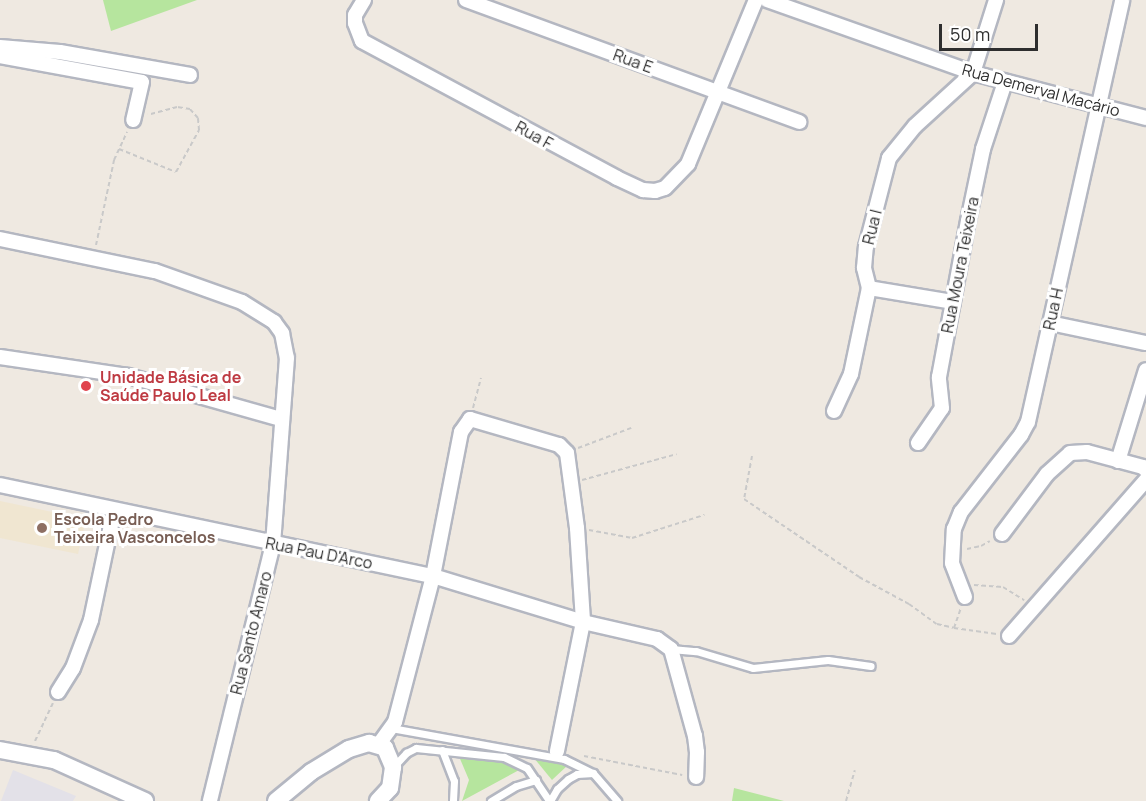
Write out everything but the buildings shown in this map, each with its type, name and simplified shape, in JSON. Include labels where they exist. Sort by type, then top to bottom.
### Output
[{"type":"street","name":"Rua F","points":[[364,0],[355,15],[356,30],[362,41],[543,141],[643,190],[665,188],[688,164],[719,92]]},
{"type":"street","name":"Rua E","points":[[466,0],[799,122]]},
{"type":"street","points":[[719,92],[756,0]]},
{"type":"street","name":"Rua Demerval Macário","points":[[767,0],[973,73],[1146,118]]},
{"type":"street","points":[[973,73],[996,0]]},
{"type":"street","name":"Rua H","points":[[964,591],[952,563],[954,529],[961,512],[1021,435],[1028,422],[1096,106],[1122,0]]},
{"type":"street","points":[[0,47],[60,52],[190,75]]},
{"type":"street","points":[[0,56],[142,82],[133,120]]},
{"type":"street","name":"Rua I","points":[[834,411],[851,374],[869,288],[864,268],[866,247],[889,158],[915,126],[973,73]]},
{"type":"street","name":"Rua Moura Teixeira","points":[[918,443],[942,408],[939,377],[953,302],[983,149],[1005,82]]},
{"type":"street","points":[[0,239],[93,256]]},
{"type":"street","name":"Rua Santo Amaro","points":[[93,256],[155,271],[242,302],[274,322],[282,333],[286,350],[273,544],[210,801]]},
{"type":"street","points":[[869,288],[953,302]]},
{"type":"street","points":[[1050,323],[1146,344]]},
{"type":"street","points":[[0,357],[128,376],[281,419]]},
{"type":"street","points":[[1118,461],[1146,370]]},
{"type":"street","points":[[379,744],[392,728],[433,576],[461,432],[470,419],[559,445],[567,453],[578,528],[583,622],[557,751]]},
{"type":"street","points":[[1002,534],[1047,474],[1065,455],[1076,451],[1087,452],[1146,470]]},
{"type":"street","points":[[1009,636],[1146,480]]},
{"type":"street","name":"Rua Pau D'Arco","points":[[0,485],[114,511],[433,576],[583,622],[657,639],[671,649]]},
{"type":"street","points":[[58,692],[73,668],[90,620],[114,511]]},
{"type":"street","points":[[671,649],[695,736],[696,777]]},
{"type":"street","points":[[276,801],[298,781],[349,749],[369,743],[379,744],[390,756],[393,767],[390,788],[378,801]]},
{"type":"street","points":[[0,750],[30,754],[76,768],[145,801]]},
{"type":"lane","points":[[671,649],[696,651],[753,668],[828,660],[871,666]]},
{"type":"lane","points":[[392,728],[564,759],[593,773],[617,801]]},
{"type":"lane","points":[[393,767],[412,749],[504,757],[527,768],[550,801],[568,779],[577,774],[593,773]]},
{"type":"lane","points":[[442,750],[454,781],[453,801]]},
{"type":"lane","points":[[491,801],[516,786],[536,780]]},
{"type":"path","points":[[93,256],[114,160],[119,149],[133,120],[177,106],[190,109],[198,118],[199,129],[176,172],[119,149]]},
{"type":"path","points":[[470,419],[481,378]]},
{"type":"path","points":[[567,453],[631,428]]},
{"type":"path","points":[[571,483],[677,454]]},
{"type":"path","points":[[752,456],[744,499],[859,577],[909,604],[937,624],[1009,636]]},
{"type":"path","points":[[578,528],[632,538],[704,515]]},
{"type":"path","points":[[953,551],[981,546],[1002,534]]},
{"type":"path","points":[[954,628],[964,591],[1003,587],[1034,607]]},
{"type":"path","points":[[30,754],[58,692]]},
{"type":"path","points":[[846,801],[855,770]]},
{"type":"shaded area","name":"Escola Pedro Teixeira Vasconcelos","points":[[0,501],[86,519],[78,554],[0,538]]},
{"type":"shaded area","points":[[13,770],[76,796],[73,801],[1,801]]},
{"type":"green space","points":[[103,0],[197,0],[111,31]]},
{"type":"green space","points":[[458,754],[508,760],[521,769],[462,801],[469,780]]},
{"type":"green space","points":[[534,758],[568,765],[552,780]]},
{"type":"green space","points":[[734,788],[784,801],[732,801]]},
{"type":"place","name":"Unidade Básica de Saúde Paulo Leal","points":[[86,386]]},
{"type":"place","name":"Escola Pedro Teixeira Vasconcelos","points":[[42,528]]}]
